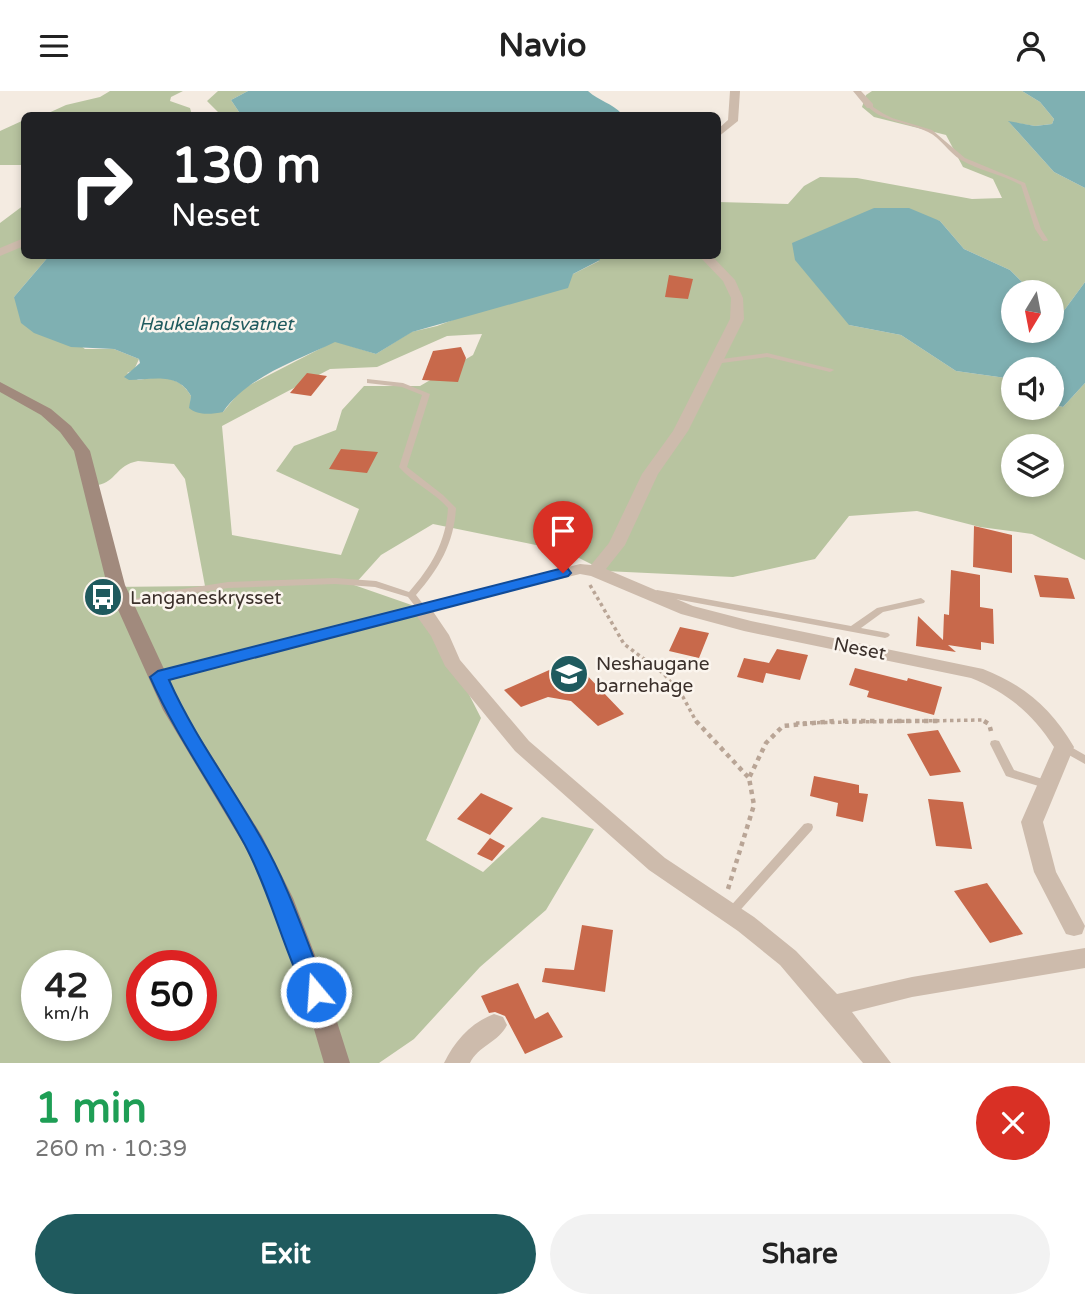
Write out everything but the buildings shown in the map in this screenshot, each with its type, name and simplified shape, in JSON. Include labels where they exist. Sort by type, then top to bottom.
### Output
[{"type":"main road","points":[[0,386],[53,415],[70,432],[82,451],[116,585],[173,710],[254,842],[282,898],[309,968],[337,1063]]},
{"type":"street","points":[[721,131],[733,121],[735,91]]},
{"type":"street","points":[[857,91],[870,106]]},
{"type":"street","points":[[0,252],[21,243]]},
{"type":"street","points":[[158,677],[416,601],[545,576],[591,570],[617,545],[649,474],[680,431],[737,319],[737,298],[729,280],[708,259]]},
{"type":"street","name":"Neset","points":[[591,570],[687,610],[750,627],[927,661],[986,676],[1007,684],[1025,697],[1051,724],[1064,747]]},
{"type":"street","points":[[416,601],[440,635],[452,662],[522,746],[657,864],[788,958],[832,1006],[878,1063]]},
{"type":"street","points":[[1064,747],[1032,822],[1045,872],[1074,927]]},
{"type":"street","points":[[832,1006],[912,987],[1080,963]]},
{"type":"street","points":[[457,1063],[466,1047],[494,1025]]},
{"type":"lane","points":[[870,106],[879,114],[932,132],[951,152],[966,161],[1023,184],[1038,229],[1045,240]]},
{"type":"lane","points":[[713,362],[767,355],[830,370]]},
{"type":"lane","points":[[126,604],[157,596],[228,585],[335,581],[376,584],[416,601],[443,552],[452,525],[453,507],[442,495],[415,480],[403,467],[426,394],[404,385],[370,381]]},
{"type":"lane","name":"Neset","points":[[631,587],[713,605],[886,635]]},
{"type":"lane","name":"Neset","points":[[853,628],[880,610],[920,601]]},
{"type":"lane","points":[[995,744],[1010,772],[1048,785]]},
{"type":"lane","name":"Neset","points":[[1064,747],[1085,760]]},
{"type":"lane","points":[[721,908],[808,827]]},
{"type":"path","points":[[591,570],[592,592],[624,643],[664,674],[683,697],[698,725],[749,778],[754,805],[732,883],[721,908]]},
{"type":"path","points":[[749,778],[771,735],[783,726],[793,723],[982,720],[989,724],[995,744]]},
{"type":"green space","points":[[110,91],[183,91],[171,97],[170,101],[190,108],[191,112],[51,112],[66,105],[100,97]]},
{"type":"green space","points":[[218,91],[248,91],[231,100],[239,112],[218,112],[207,101]]},
{"type":"green space","points":[[872,91],[1022,91],[1040,102],[1054,119],[1052,124],[1035,126],[1009,122],[1054,172],[1085,188],[1085,282],[1064,311],[1064,280],[1020,280],[1010,270],[964,249],[940,221],[874,208],[849,325],[901,335],[956,371],[1001,377],[1001,420],[1064,420],[1064,406],[1085,383],[1085,560],[1032,534],[980,527],[917,511],[849,516],[815,559],[733,577],[605,571],[565,551],[433,524],[381,555],[354,585],[426,610],[481,718],[426,840],[483,872],[542,817],[594,829],[546,910],[480,967],[414,1039],[379,1063],[0,1063],[0,223],[21,207],[21,259],[46,259],[14,297],[85,349],[114,349],[139,359],[134,370],[127,373],[138,380],[161,378],[175,381],[191,396],[190,408],[223,412],[242,389],[335,341],[376,354],[411,332],[437,326],[573,274],[599,259],[721,259],[721,202],[788,204],[804,186],[820,177],[857,178],[972,199],[1002,198],[993,179],[963,167],[946,135],[874,117],[862,107],[866,95]],"holes":[[[482,334],[473,355],[420,386],[364,386],[342,410],[336,430],[294,446],[276,471],[359,509],[341,555],[232,535],[222,426],[330,369],[377,367],[447,336]],[[138,461],[174,464],[185,479],[205,586],[109,587],[98,485],[109,481],[125,466]]]},
{"type":"green space","points":[[21,121],[21,165],[0,165],[0,131]]},
{"type":"water","points":[[248,91],[588,91],[620,112],[239,112],[231,100]]},
{"type":"water","points":[[1022,91],[1085,91],[1085,188],[1054,172],[1008,121],[1035,126],[1052,124],[1054,119],[1040,102]]},
{"type":"water","points":[[874,208],[909,208],[940,221],[964,249],[1010,270],[1020,280],[1001,280],[1001,343],[1064,343],[1064,311],[1085,282],[1085,383],[1064,406],[1064,357],[1001,357],[1001,377],[956,371],[901,335],[849,325],[795,260],[792,243]]},
{"type":"water","name":"Haukelandsvatnet","points":[[46,259],[600,260],[573,274],[568,288],[412,332],[376,354],[335,342],[259,379],[233,399],[223,412],[210,414],[189,408],[191,396],[179,383],[163,379],[129,380],[124,377],[140,363],[139,359],[114,349],[71,347],[34,333],[21,323],[14,297]]},
{"type":"place","name":"Langaneskrysset","points":[[103,597]]},
{"type":"place","name":"Neshaugane barnehage","points":[[569,674]]},
{"type":"route","points":[[316,992],[282,898],[254,842],[173,710],[158,677],[374,619],[563,573]]}]
